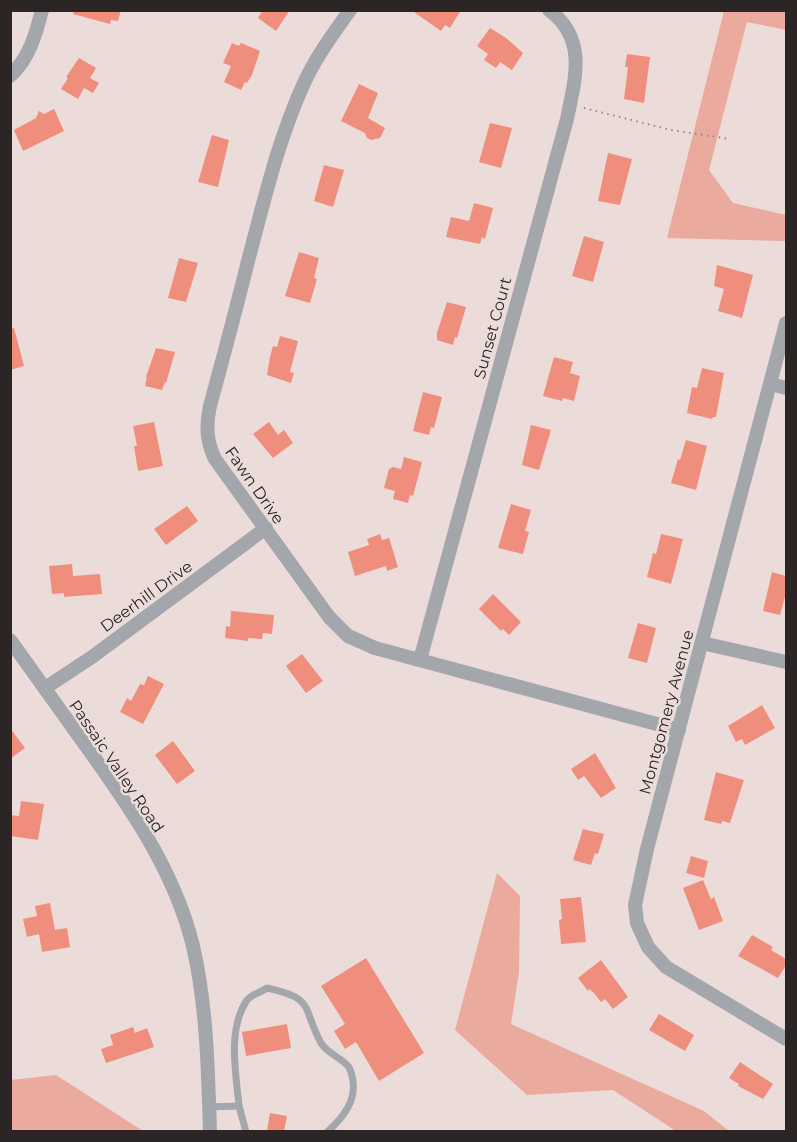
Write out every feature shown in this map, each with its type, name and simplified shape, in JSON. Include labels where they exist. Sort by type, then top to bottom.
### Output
[{"type":"street","points":[[10,76],[20,68],[35,38],[42,10]]},
{"type":"street","name":"Fawn Drive","points":[[350,10],[305,81],[290,115],[259,218],[206,424],[206,433],[215,459],[329,617],[341,630],[356,640],[375,648],[679,730]]},
{"type":"street","name":"Sunset Court","points":[[420,660],[567,119],[577,74],[574,47],[567,30],[549,10]]},
{"type":"street","name":"Montgomery Avenue","points":[[786,323],[635,896],[635,914],[640,931],[648,947],[666,967],[786,1039]]},
{"type":"street","points":[[771,384],[786,388]]},
{"type":"street","name":"Deerhill Drive","points":[[45,688],[92,657],[266,528]]},
{"type":"street","name":"Passaic Valley Road","points":[[10,640],[138,820],[167,876],[181,910],[192,944],[199,977],[204,1020],[210,1131]]},
{"type":"street","points":[[702,643],[786,662]]},
{"type":"lane","points":[[246,1131],[239,1106],[234,1044],[239,1019],[248,999],[267,988],[291,994],[307,1006],[322,1046],[349,1066],[355,1088],[351,1102],[337,1123],[327,1131]]},
{"type":"lane","points":[[209,1107],[239,1106]]},
{"type":"path","points":[[578,107],[671,130],[730,139]]},
{"type":"shaded area","points":[[724,11],[786,11],[786,30],[747,22],[709,170],[733,203],[786,215],[786,241],[667,238]]},
{"type":"shaded area","points":[[497,873],[520,896],[519,972],[511,1024],[704,1111],[729,1131],[673,1131],[613,1090],[527,1095],[455,1030]]},
{"type":"shaded area","points":[[56,1075],[143,1131],[11,1131],[11,1080]]},
{"type":"building","points":[[74,10],[121,10],[118,21],[111,20],[110,24],[73,14]]},
{"type":"building","points":[[263,10],[290,10],[276,31],[258,18]]},
{"type":"building","points":[[411,10],[461,10],[450,28],[445,25],[441,31]]},
{"type":"building","points":[[490,28],[523,53],[512,70],[500,62],[496,68],[484,60],[488,54],[477,46]]},
{"type":"building","points":[[232,43],[239,46],[241,43],[260,51],[252,75],[241,90],[224,82],[231,66],[223,63]]},
{"type":"building","points":[[627,54],[650,57],[644,103],[624,99],[628,67],[625,67]]},
{"type":"building","points":[[79,58],[96,68],[90,78],[99,83],[93,93],[84,88],[78,99],[61,89]]},
{"type":"building","points":[[359,84],[378,93],[368,118],[385,128],[380,138],[371,140],[365,133],[341,121]]},
{"type":"building","points":[[54,109],[64,131],[23,151],[14,130],[36,118],[39,111],[44,114]]},
{"type":"building","points":[[490,123],[512,128],[501,168],[479,162]]},
{"type":"building","points":[[212,135],[229,140],[218,187],[198,182]]},
{"type":"building","points":[[608,153],[632,159],[620,205],[598,201]]},
{"type":"building","points":[[324,165],[344,170],[333,207],[314,201]]},
{"type":"building","points":[[474,203],[493,208],[485,239],[482,237],[480,244],[446,237],[451,217],[469,221]]},
{"type":"building","points":[[584,236],[604,242],[593,282],[572,276]]},
{"type":"building","points":[[299,252],[319,258],[314,278],[317,279],[310,303],[285,296]]},
{"type":"building","points":[[179,258],[198,263],[186,302],[168,298]]},
{"type":"building","points":[[717,265],[753,275],[742,318],[718,311],[724,289],[714,286]]},
{"type":"building","points":[[447,302],[466,307],[453,345],[437,340]]},
{"type":"building","points":[[14,328],[24,366],[10,370],[10,329]]},
{"type":"building","points":[[280,336],[298,341],[290,372],[294,373],[291,383],[267,375],[273,346],[277,347]]},
{"type":"building","points":[[156,348],[175,352],[162,390],[145,386]]},
{"type":"building","points":[[554,357],[573,362],[570,373],[580,376],[574,401],[563,398],[562,401],[543,396]]},
{"type":"building","points":[[702,368],[724,373],[716,417],[712,419],[687,413],[692,387],[697,388]]},
{"type":"building","points":[[423,392],[442,397],[434,428],[431,427],[429,435],[413,431]]},
{"type":"building","points":[[154,422],[163,466],[138,471],[133,426]]},
{"type":"building","points":[[269,422],[278,435],[284,430],[293,443],[273,458],[253,434]]},
{"type":"building","points":[[531,425],[551,430],[539,470],[522,465]]},
{"type":"building","points":[[686,440],[707,446],[696,490],[671,483]]},
{"type":"building","points":[[404,457],[422,462],[413,496],[410,495],[408,503],[393,499],[395,491],[384,488],[389,469],[393,467],[401,469]]},
{"type":"building","points":[[511,504],[531,510],[525,531],[529,532],[523,554],[498,548]]},
{"type":"building","points":[[187,506],[198,521],[166,545],[154,529]]},
{"type":"building","points":[[380,534],[382,540],[389,538],[398,567],[387,571],[386,566],[355,576],[348,552],[369,545],[367,539]]},
{"type":"building","points":[[661,534],[683,539],[671,584],[647,577]]},
{"type":"building","points":[[72,564],[73,576],[100,574],[102,594],[64,597],[64,593],[52,594],[49,566]]},
{"type":"building","points":[[772,572],[786,576],[786,593],[780,615],[763,611]]},
{"type":"building","points":[[493,594],[521,622],[509,635],[503,629],[501,631],[479,609]]},
{"type":"building","points":[[231,611],[274,615],[272,634],[263,633],[262,639],[248,638],[248,641],[225,638],[226,626],[230,627]]},
{"type":"building","points":[[638,623],[656,628],[647,663],[628,658]]},
{"type":"building","points":[[302,654],[323,681],[306,693],[286,666]]},
{"type":"building","points":[[148,676],[164,684],[143,724],[120,712],[127,698],[131,701],[140,684],[144,685]]},
{"type":"building","points":[[762,705],[775,728],[745,745],[742,739],[736,742],[728,726]]},
{"type":"building","points":[[10,728],[25,748],[10,759]]},
{"type":"building","points":[[173,741],[195,771],[177,784],[155,755]]},
{"type":"building","points":[[595,753],[616,788],[601,798],[584,776],[578,780],[571,769]]},
{"type":"building","points":[[716,772],[744,780],[730,823],[722,821],[721,824],[704,820]]},
{"type":"building","points":[[21,801],[44,804],[38,840],[10,836],[10,815],[19,816]]},
{"type":"building","points":[[583,829],[604,834],[598,854],[595,853],[591,865],[573,860]]},
{"type":"building","points":[[691,856],[708,861],[704,878],[686,873]]},
{"type":"building","points":[[703,880],[711,899],[714,897],[723,921],[699,930],[683,888]]},
{"type":"building","points":[[581,897],[586,942],[561,944],[560,899]]},
{"type":"building","points":[[50,903],[55,930],[67,928],[70,947],[42,952],[39,934],[27,937],[23,919],[37,916],[35,906]]},
{"type":"building","points":[[752,935],[773,947],[771,950],[786,959],[786,965],[778,978],[738,956]]},
{"type":"building","points":[[366,958],[424,1053],[379,1081],[356,1042],[345,1049],[334,1031],[345,1024],[321,986]]},
{"type":"building","points":[[601,960],[628,997],[613,1009],[605,999],[601,1002],[594,993],[589,989],[588,991],[578,978]]},
{"type":"building","points":[[659,1014],[694,1035],[685,1051],[649,1030]]},
{"type":"building","points":[[287,1024],[291,1048],[246,1056],[242,1032]]},
{"type":"building","points":[[133,1027],[135,1033],[147,1028],[154,1047],[106,1063],[101,1049],[113,1045],[110,1035]]},
{"type":"building","points":[[740,1062],[773,1084],[763,1099],[738,1086],[739,1084],[729,1078]]},
{"type":"building","points":[[270,1113],[287,1116],[284,1131],[267,1131]]}]
